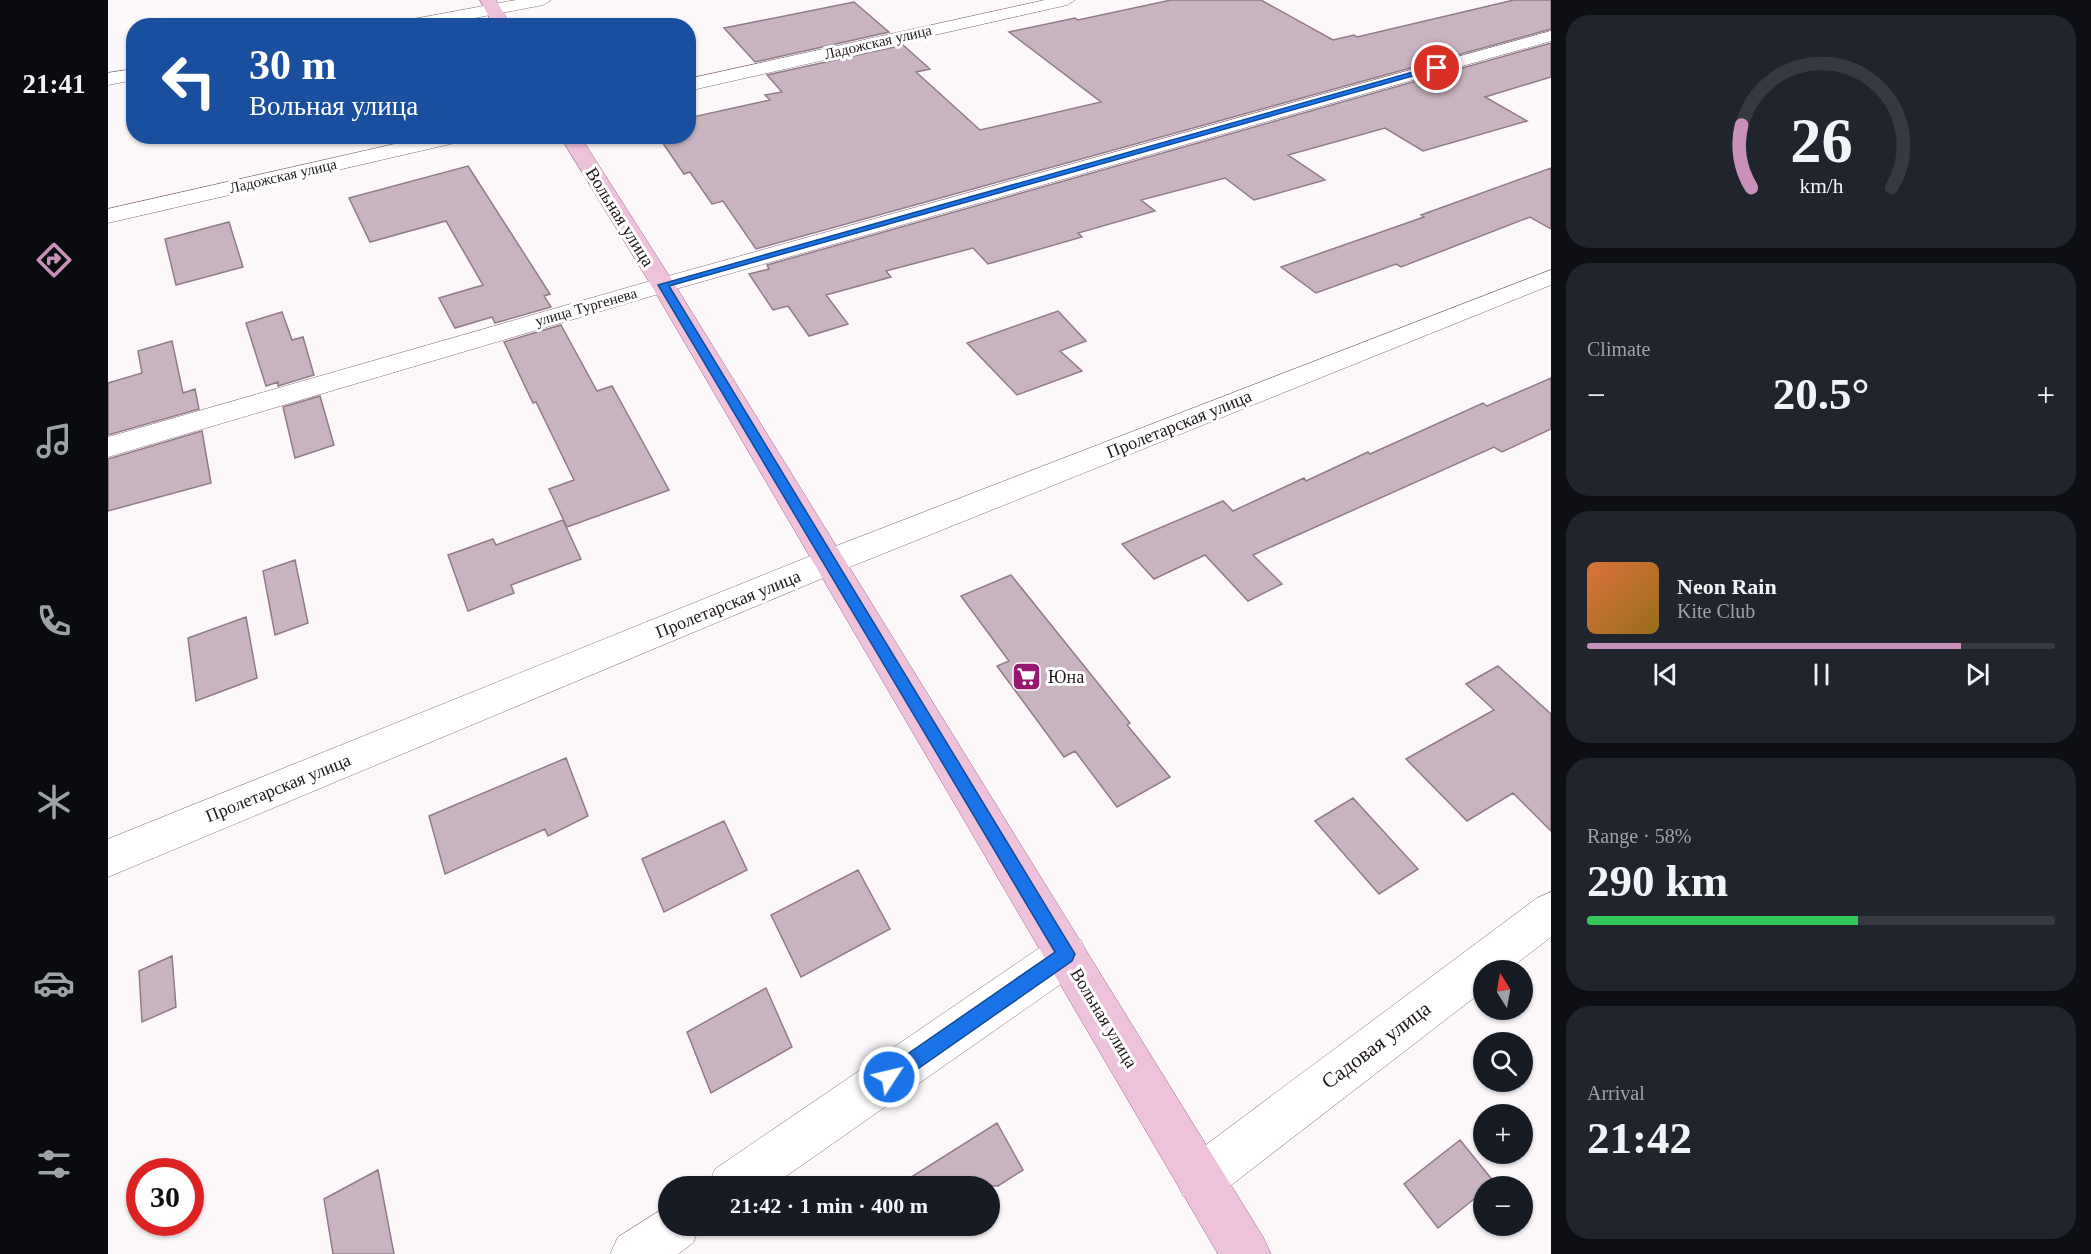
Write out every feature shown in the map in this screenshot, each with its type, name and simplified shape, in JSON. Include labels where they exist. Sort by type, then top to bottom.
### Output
[{"type":"main road","name":"Вольная улица","points":[[575,144],[663,285],[1246,1254]]},
{"type":"street","points":[[437,18],[491,5],[543,0]]},
{"type":"street","name":"Ладожская улица","points":[[696,83],[1067,0]]},
{"type":"street","name":"улица Тургенева","points":[[108,447],[663,285],[1551,36]]},
{"type":"street","points":[[108,79],[126,76]]},
{"type":"street","name":"Ладожская улица","points":[[108,216],[424,144]]},
{"type":"street","name":"Пролетарская улица","points":[[108,858],[829,562],[1551,277]]},
{"type":"street","name":"Садовая улица","points":[[1200,1179],[1551,912]]},
{"type":"street","points":[[746,1176],[1066,954]]},
{"type":"street","points":[[635,1254],[661,1236]]},
{"type":"building","points":[[1171,0],[1261,0],[1333,40],[1354,35],[1357,37],[1514,0],[1551,0],[1551,29],[756,249],[723,201],[712,204],[690,172],[684,174],[663,144],[696,144],[696,116],[770,100],[765,95],[782,92],[767,75],[903,45],[930,69],[916,72],[980,130],[1101,102],[1009,32],[1075,18],[1078,20]]},
{"type":"building","points":[[854,2],[889,32],[755,62],[724,28]]},
{"type":"building","points":[[1551,43],[1551,77],[1485,97],[1527,121],[1423,151],[1385,128],[1288,155],[1325,180],[1254,200],[1225,178],[1141,200],[1155,211],[1078,233],[1082,237],[988,264],[973,248],[886,271],[891,277],[826,295],[848,324],[809,336],[788,306],[773,310],[749,274],[769,269],[767,265]]},
{"type":"building","points":[[468,166],[550,294],[544,296],[551,307],[495,323],[492,317],[455,328],[439,298],[483,285],[446,221],[370,242],[349,198]]},
{"type":"building","points":[[1551,168],[1551,229],[1530,217],[1401,267],[1396,264],[1316,293],[1281,267],[1424,217],[1421,215]]},
{"type":"building","points":[[229,222],[243,267],[176,285],[165,239]]},
{"type":"building","points":[[1058,311],[1086,341],[1060,351],[1082,371],[1017,395],[967,343]]},
{"type":"building","points":[[282,312],[292,340],[303,337],[314,375],[278,386],[278,382],[266,386],[246,323]]},
{"type":"building","points":[[561,325],[597,391],[612,386],[669,490],[567,527],[549,489],[574,480],[504,342]]},
{"type":"building","points":[[172,341],[183,393],[195,389],[199,409],[108,435],[108,383],[142,373],[138,351]]},
{"type":"building","points":[[1551,378],[1551,429],[1502,452],[1494,447],[1253,555],[1282,584],[1248,601],[1205,555],[1154,579],[1122,544],[1223,501],[1233,511],[1304,478],[1306,481],[1483,403],[1487,406]]},
{"type":"building","points":[[320,396],[334,445],[295,458],[283,407]]},
{"type":"building","points":[[202,431],[211,483],[108,511],[108,459]]},
{"type":"building","points":[[563,520],[581,559],[511,585],[514,593],[468,611],[448,555],[493,539],[496,545]]},
{"type":"building","points":[[295,560],[308,623],[275,635],[263,571]]},
{"type":"building","points":[[1011,575],[1130,723],[1127,725],[1170,777],[1117,807],[1075,751],[1064,757],[997,666],[1009,661],[961,596]]},
{"type":"building","points":[[246,617],[257,678],[196,701],[188,638]]},
{"type":"building","points":[[1498,666],[1551,714],[1551,831],[1513,793],[1467,821],[1406,759],[1494,710],[1466,684]]},
{"type":"building","points":[[566,758],[588,816],[548,836],[545,829],[445,874],[429,816]]},
{"type":"building","points":[[1353,798],[1418,869],[1379,894],[1315,821]]},
{"type":"building","points":[[724,821],[747,870],[664,912],[642,859]]},
{"type":"building","points":[[858,870],[890,929],[801,977],[771,915]]},
{"type":"building","points":[[172,956],[176,1007],[142,1022],[139,971]]},
{"type":"building","points":[[766,988],[792,1047],[711,1093],[687,1032]]},
{"type":"building","points":[[997,1123],[1023,1170],[1000,1185],[1000,1176],[913,1176]]},
{"type":"building","points":[[1460,1140],[1473,1156],[1473,1164],[1479,1164],[1489,1176],[1473,1176],[1473,1200],[1438,1228],[1404,1184]]},
{"type":"building","points":[[378,1170],[394,1254],[333,1254],[324,1199]]},
{"type":"place","name":"Юна","points":[[1027,677]]},
{"type":"route","points":[[889,1077],[1066,954],[663,285],[1437,68]]}]
